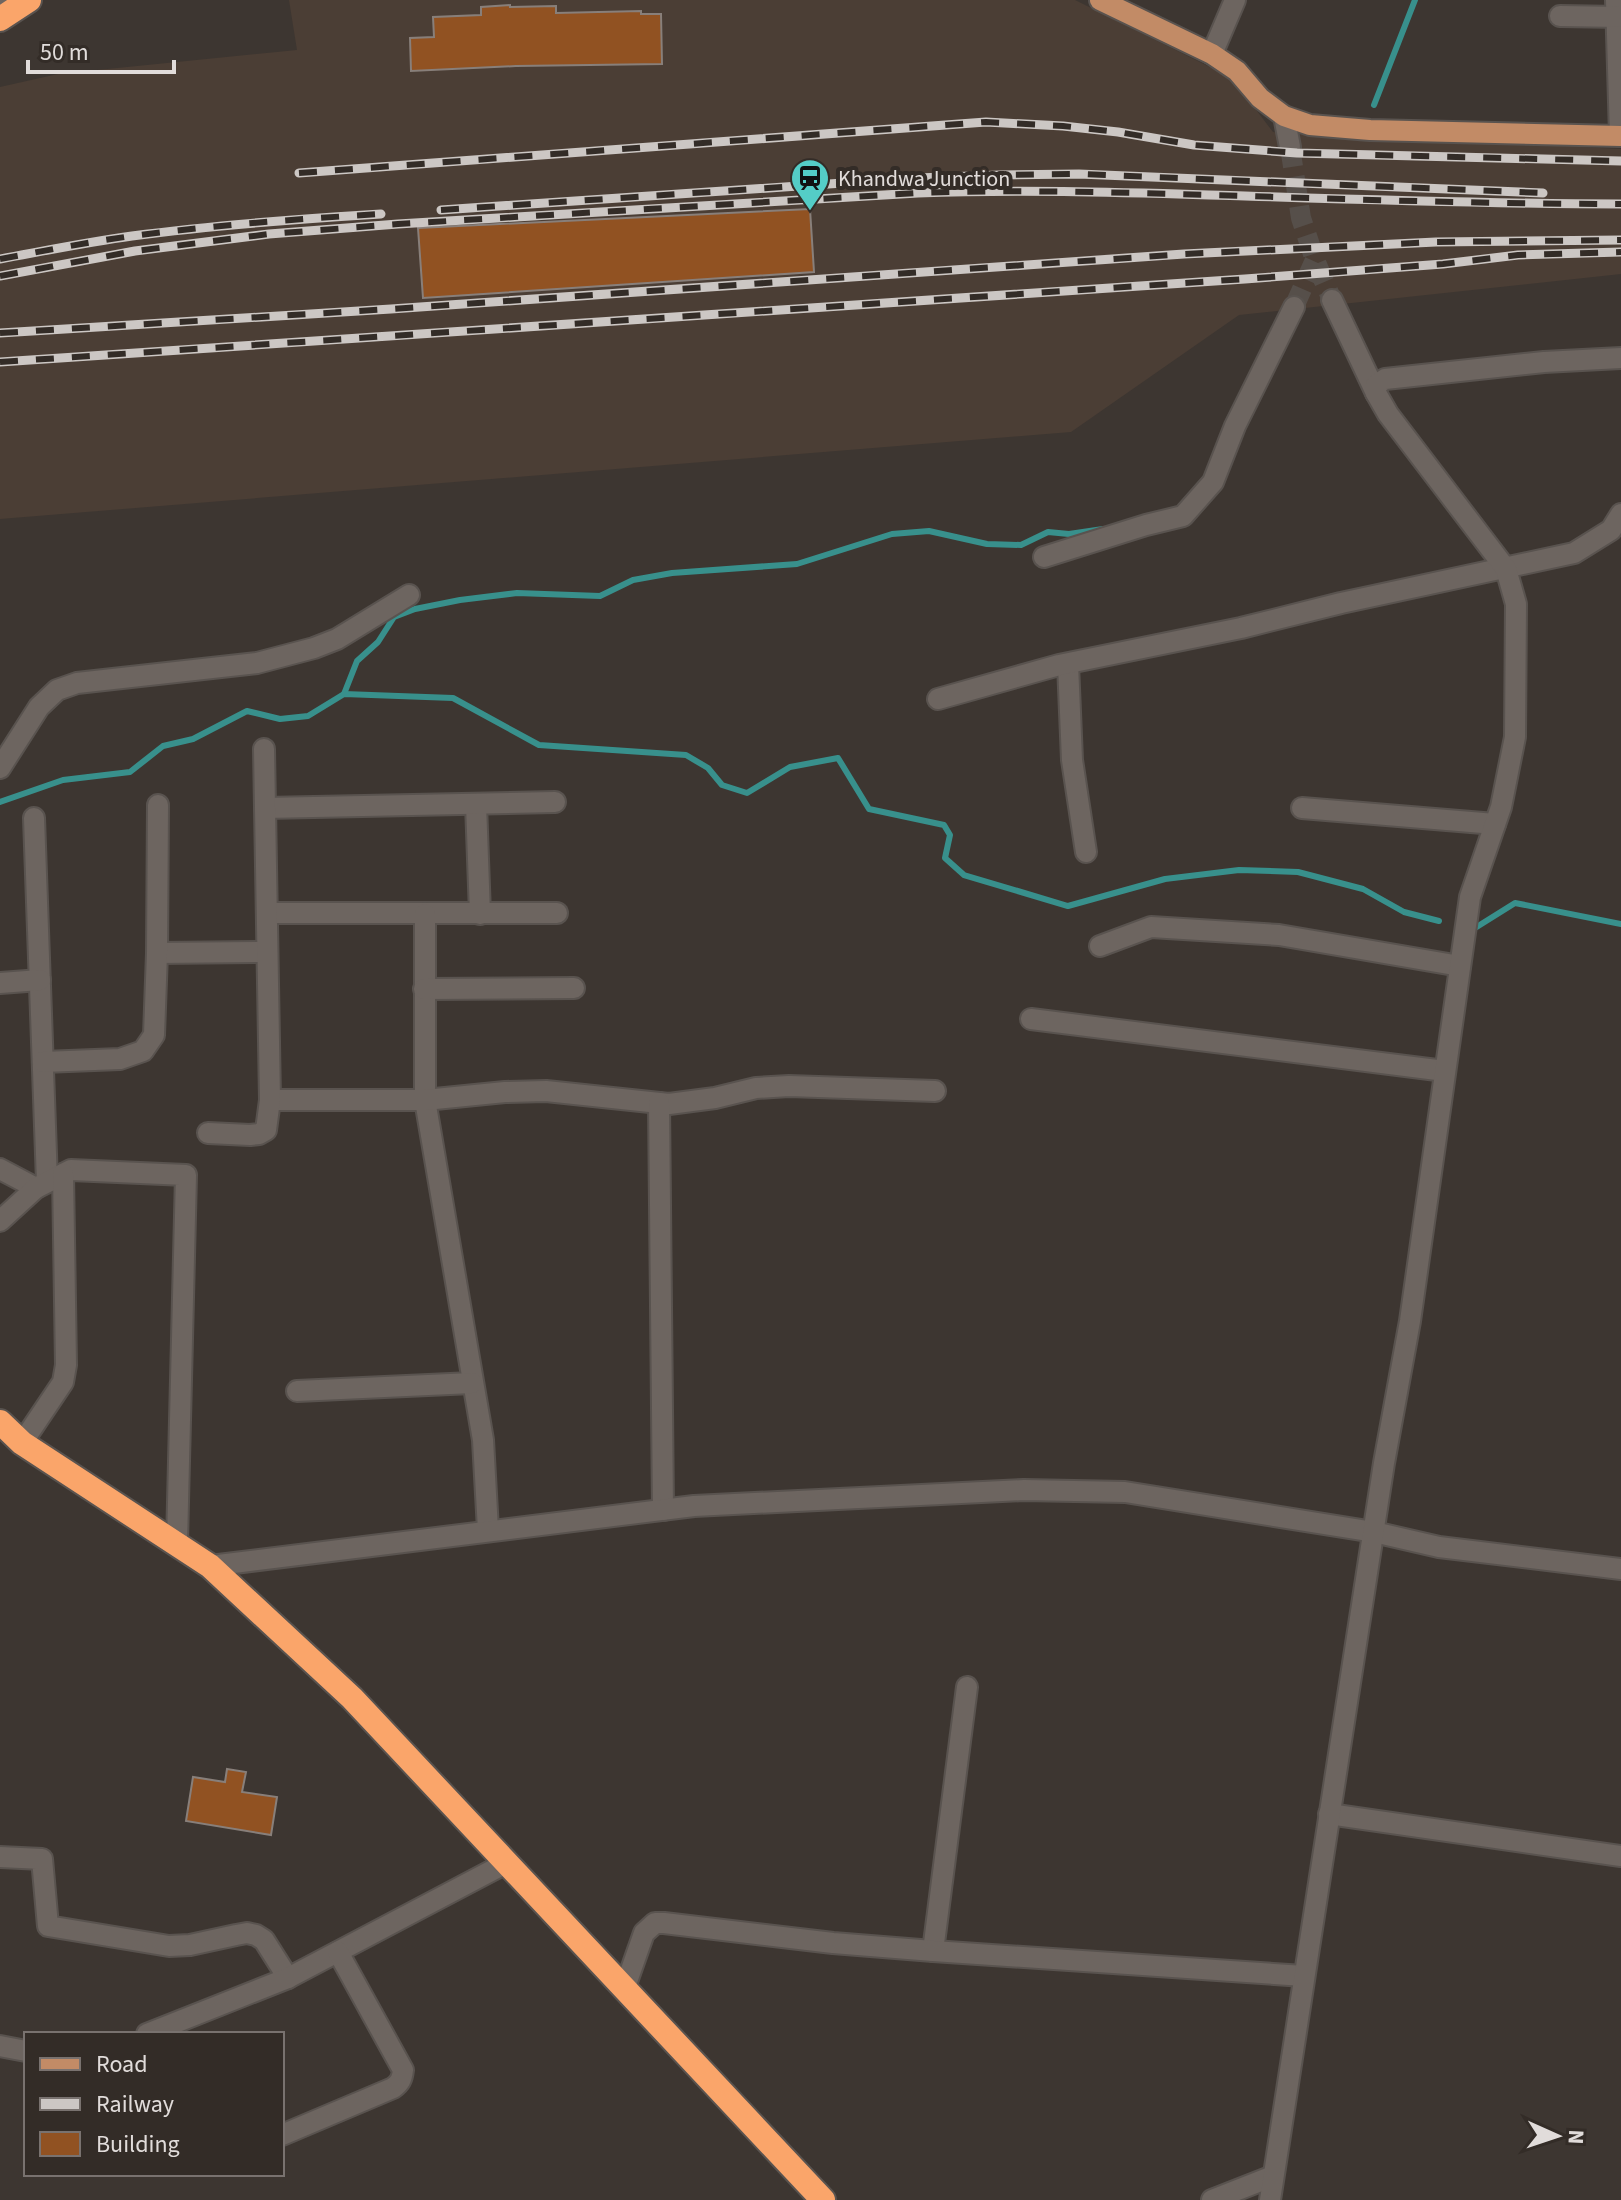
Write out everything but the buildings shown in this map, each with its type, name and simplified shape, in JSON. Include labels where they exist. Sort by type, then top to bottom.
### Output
[{"type":"highway","points":[[0,19],[29,0]]},
{"type":"highway","points":[[0,1422],[22,1443],[210,1566],[352,1698],[817,2198]]},
{"type":"main road","points":[[1100,0],[1212,54],[1237,71],[1260,98],[1284,116],[1310,125],[1370,130],[1621,136]]},
{"type":"street","points":[[0,2],[7,0]]},
{"type":"street","points":[[1212,54],[1235,0]]},
{"type":"street","points":[[1560,16],[1618,11],[1621,136]]},
{"type":"street","points":[[1284,116],[1290,147]]},
{"type":"street","points":[[1270,2200],[1329,1814],[1410,1321],[1470,897],[1501,807],[1515,737],[1516,604],[1506,569],[1388,414],[1332,300]]},
{"type":"street","points":[[1044,557],[1183,516],[1213,482],[1235,426],[1294,307]]},
{"type":"street","points":[[1376,393],[1376,385],[1385,379],[1544,362],[1621,358]]},
{"type":"street","points":[[938,699],[1068,664],[1574,553],[1611,530],[1621,514]]},
{"type":"street","points":[[0,768],[39,707],[57,690],[77,683],[257,663],[314,648],[337,639],[409,595]]},
{"type":"street","points":[[1068,664],[1072,760],[1086,852]]},
{"type":"street","points":[[208,1133],[259,1134],[266,1130],[270,1100],[264,749]]},
{"type":"street","points":[[265,808],[555,802]]},
{"type":"street","points":[[476,804],[480,914]]},
{"type":"street","points":[[43,1062],[120,1059],[143,1051],[154,1035],[158,805]]},
{"type":"street","points":[[1302,808],[1495,824]]},
{"type":"street","points":[[22,1443],[63,1382],[66,1365],[49,1181],[34,818]]},
{"type":"street","points":[[267,913],[557,913]]},
{"type":"street","points":[[425,914],[425,1100],[483,1440],[488,1530]]},
{"type":"street","points":[[1100,946],[1151,927],[1279,935],[1460,966]]},
{"type":"street","points":[[157,953],[267,952]]},
{"type":"street","points":[[0,983],[40,980]]},
{"type":"street","points":[[424,989],[574,988]]},
{"type":"street","points":[[1031,1019],[1445,1071]]},
{"type":"street","points":[[270,1100],[425,1100],[546,1091],[685,1103],[756,1088],[789,1086],[935,1091]]},
{"type":"street","points":[[659,1103],[663,1510]]},
{"type":"street","points":[[0,1169],[49,1181]]},
{"type":"street","points":[[0,1221],[49,1181],[71,1170],[186,1175],[177,1543]]},
{"type":"street","points":[[297,1391],[472,1383]]},
{"type":"street","points":[[210,1566],[663,1510],[979,1492],[1125,1492],[1374,1532],[1439,1547],[1621,1569]]},
{"type":"street","points":[[933,1951],[967,1687]]},
{"type":"street","points":[[1329,1814],[1621,1856]]},
{"type":"street","points":[[0,1857],[42,1859],[48,1926],[169,1946],[190,1945],[247,1933],[264,1940],[288,1978]]},
{"type":"street","points":[[152,2032],[288,1978],[506,1863]]},
{"type":"street","points":[[624,1990],[644,1933],[655,1923],[833,1943],[1304,1976]]},
{"type":"street","points":[[284,2134],[393,2088],[402,2077],[403,2070],[338,1952]]},
{"type":"street","points":[[0,2046],[24,2051]]},
{"type":"street","points":[[1212,2200],[1273,2176]]},
{"type":"shaded area","name":"Khandwa Junction","points":[[289,0],[1075,0],[1232,78],[1273,132],[1621,149],[1621,274],[1239,315],[1071,432],[0,519],[0,87],[58,74],[297,50]]},
{"type":"waterway","points":[[1374,105],[1415,0]]},
{"type":"waterway","points":[[344,694],[357,661],[378,642],[394,617],[415,609],[517,593],[600,596],[633,580],[672,573],[797,564],[892,534],[929,531],[987,544],[1021,545],[1048,532],[1069,534],[1103,529]]},
{"type":"waterway","points":[[0,802],[63,780],[130,772],[163,746],[193,739],[247,711],[280,719],[308,716],[344,694],[453,698],[539,745],[686,755],[708,768],[722,785],[747,793],[790,767],[838,758],[869,809],[944,825],[950,835],[945,858],[964,875],[1068,906],[1165,879],[1239,870],[1298,872],[1363,889],[1404,912],[1439,921]]},
{"type":"waterway","points":[[1475,928],[1515,903],[1621,924]]},
{"type":"tunnel","points":[[1290,147],[1301,218],[1332,300]]},
{"type":"tunnel","points":[[1294,307],[1315,260]]},
{"type":"railway","points":[[299,173],[986,122],[1063,126],[1194,145],[1297,153],[1621,161]]},
{"type":"railway","points":[[441,210],[1000,175],[1079,174],[1543,193]]},
{"type":"railway","points":[[0,276],[135,251],[269,234],[918,193],[1082,192],[1621,204]]},
{"type":"railway","points":[[0,259],[163,232],[381,214]]},
{"type":"railway","points":[[0,333],[1184,254],[1436,242],[1621,240]]},
{"type":"railway","points":[[0,362],[1245,279],[1518,255],[1621,252]]},
{"type":"place","name":"Khandwa Junction","points":[[810,212]]}]
